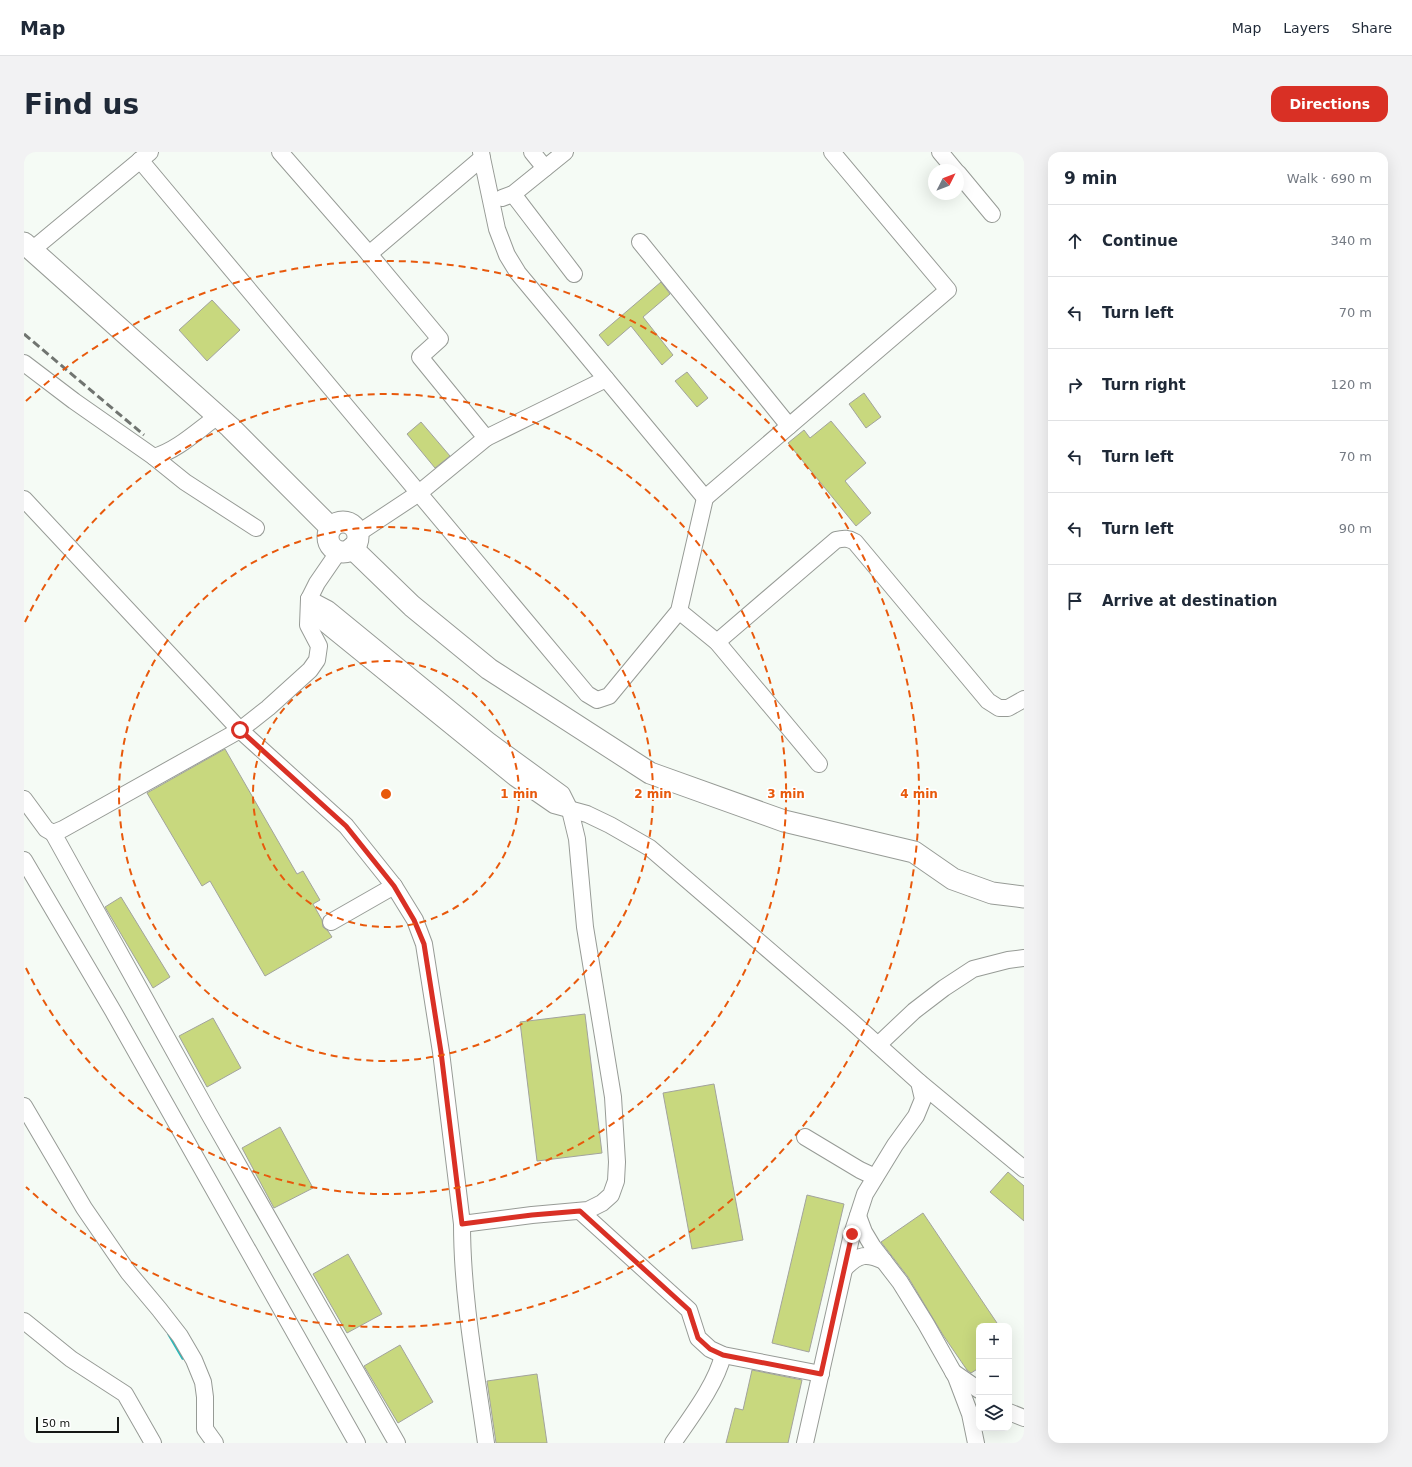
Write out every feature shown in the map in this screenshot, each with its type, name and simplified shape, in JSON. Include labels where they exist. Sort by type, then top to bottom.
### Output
[{"type":"main road","points":[[28,247],[218,416],[331,528],[328,536],[329,542],[335,549],[349,544],[412,606],[489,669],[650,774],[784,821],[914,852],[953,879],[992,893],[1024,897]]},
{"type":"street","points":[[280,152],[369,254],[440,339],[420,356],[486,438]]},
{"type":"street","points":[[532,152],[545,168]]},
{"type":"street","points":[[492,203],[513,194],[565,152]]},
{"type":"street","points":[[28,247],[145,156],[419,493],[587,694],[597,700],[609,696],[679,610],[705,498],[948,290],[832,152]]},
{"type":"street","points":[[940,152],[950,164]]},
{"type":"street","points":[[369,254],[482,155],[497,229],[507,255],[518,274],[705,498]]},
{"type":"street","points":[[964,180],[992,214]]},
{"type":"street","points":[[513,194],[574,274]]},
{"type":"street","points":[[640,242],[789,426]]},
{"type":"street","points":[[24,363],[74,401],[160,459],[185,482],[256,528]]},
{"type":"street","points":[[52,833],[76,822],[240,730],[268,708],[310,670],[317,660],[319,646],[308,625],[309,599],[317,583],[349,544],[419,493],[486,438],[606,379]]},
{"type":"street","points":[[160,459],[218,416]]},
{"type":"street","points":[[24,499],[240,730],[346,826],[394,886],[414,920],[424,944],[441,1052],[462,1224],[462,1256],[486,1443]]},
{"type":"street","points":[[717,642],[836,540],[844,538],[855,542],[988,701],[999,708],[1008,708],[1024,699]]},
{"type":"street","points":[[309,599],[328,609],[345,622],[488,740],[562,794],[570,810],[577,839],[586,927],[614,1098],[617,1162],[616,1181],[611,1195],[602,1203],[588,1210],[532,1215],[462,1224]]},
{"type":"street","points":[[679,610],[717,642],[819,764]]},
{"type":"street","points":[[24,800],[46,829],[52,833],[397,1443]]},
{"type":"street","points":[[570,810],[587,814],[604,822],[650,848],[919,1082],[1024,1169]]},
{"type":"street","points":[[24,860],[117,1018],[357,1443]]},
{"type":"street","points":[[331,922],[394,886]]},
{"type":"street","points":[[878,1045],[914,1011],[944,988],[973,969],[1008,960],[1024,958]]},
{"type":"street","points":[[805,1443],[848,1250],[858,1216],[865,1194],[895,1145],[916,1116],[923,1099],[919,1082]]},
{"type":"street","points":[[24,1106],[84,1208],[128,1272],[159,1308],[180,1336],[194,1360],[203,1382],[205,1397],[205,1429],[214,1443]]},
{"type":"street","points":[[806,1137],[860,1170],[875,1177]]},
{"type":"street","points":[[580,1211],[689,1310],[698,1338],[710,1349],[723,1355],[821,1374]]},
{"type":"street","points":[[858,1216],[864,1232],[873,1247],[900,1282],[953,1372],[970,1414],[976,1443]]},
{"type":"street","points":[[845,1268],[853,1260],[862,1256],[872,1256],[884,1261]]},
{"type":"street","points":[[24,1320],[71,1359],[124,1394],[153,1443]]},
{"type":"street","points":[[673,1443],[710,1387],[721,1366],[723,1355]]},
{"type":"street","points":[[953,1372],[976,1388]]},
{"type":"street","points":[[1012,1413],[1024,1418]]},
{"type":"building","points":[[661,282],[670,294],[643,317],[673,355],[662,365],[631,326],[608,346],[599,335]]},
{"type":"building","points":[[212,300],[240,330],[207,361],[179,330]]},
{"type":"building","points":[[687,372],[708,398],[697,407],[675,381]]},
{"type":"building","points":[[864,393],[881,417],[866,428],[849,404]]},
{"type":"building","points":[[831,421],[866,463],[845,481],[871,513],[856,526],[788,443],[804,430],[810,438]]},
{"type":"building","points":[[421,422],[450,456],[435,468],[407,434]]},
{"type":"building","points":[[225,749],[297,874],[303,871],[320,900],[313,904],[322,920],[323,927],[332,937],[265,976],[210,881],[202,886],[147,793]]},
{"type":"building","points":[[121,897],[170,977],[153,988],[105,907]]},
{"type":"building","points":[[585,1014],[602,1153],[537,1161],[520,1022]]},
{"type":"building","points":[[213,1018],[241,1068],[207,1087],[179,1036]]},
{"type":"building","points":[[714,1084],[743,1240],[692,1249],[663,1093]]},
{"type":"building","points":[[280,1127],[313,1188],[274,1208],[242,1148]]},
{"type":"building","points":[[1008,1172],[1024,1186],[1024,1221],[990,1192]]},
{"type":"building","points":[[807,1195],[844,1204],[809,1352],[772,1343]]},
{"type":"building","points":[[923,1213],[997,1323],[976,1323],[976,1370],[971,1373],[967,1370],[943,1335],[908,1277],[881,1242]]},
{"type":"building","points":[[348,1254],[382,1314],[347,1333],[313,1274]]},
{"type":"building","points":[[400,1345],[433,1402],[398,1423],[364,1366]]},
{"type":"building","points":[[752,1370],[802,1380],[788,1443],[726,1443],[735,1408],[743,1410]]},
{"type":"building","points":[[537,1374],[547,1443],[496,1443],[487,1381]]},
{"type":"waterway","points":[[169,1334],[183,1358]]},
{"type":"railway","points":[[24,334],[144,435]]},
{"type":"route","points":[[240,730],[290,773],[346,826],[394,886],[414,920],[424,944],[441,1052],[462,1224],[532,1215],[580,1211],[689,1310],[698,1338],[710,1349],[723,1355],[821,1374],[852,1234]]}]
